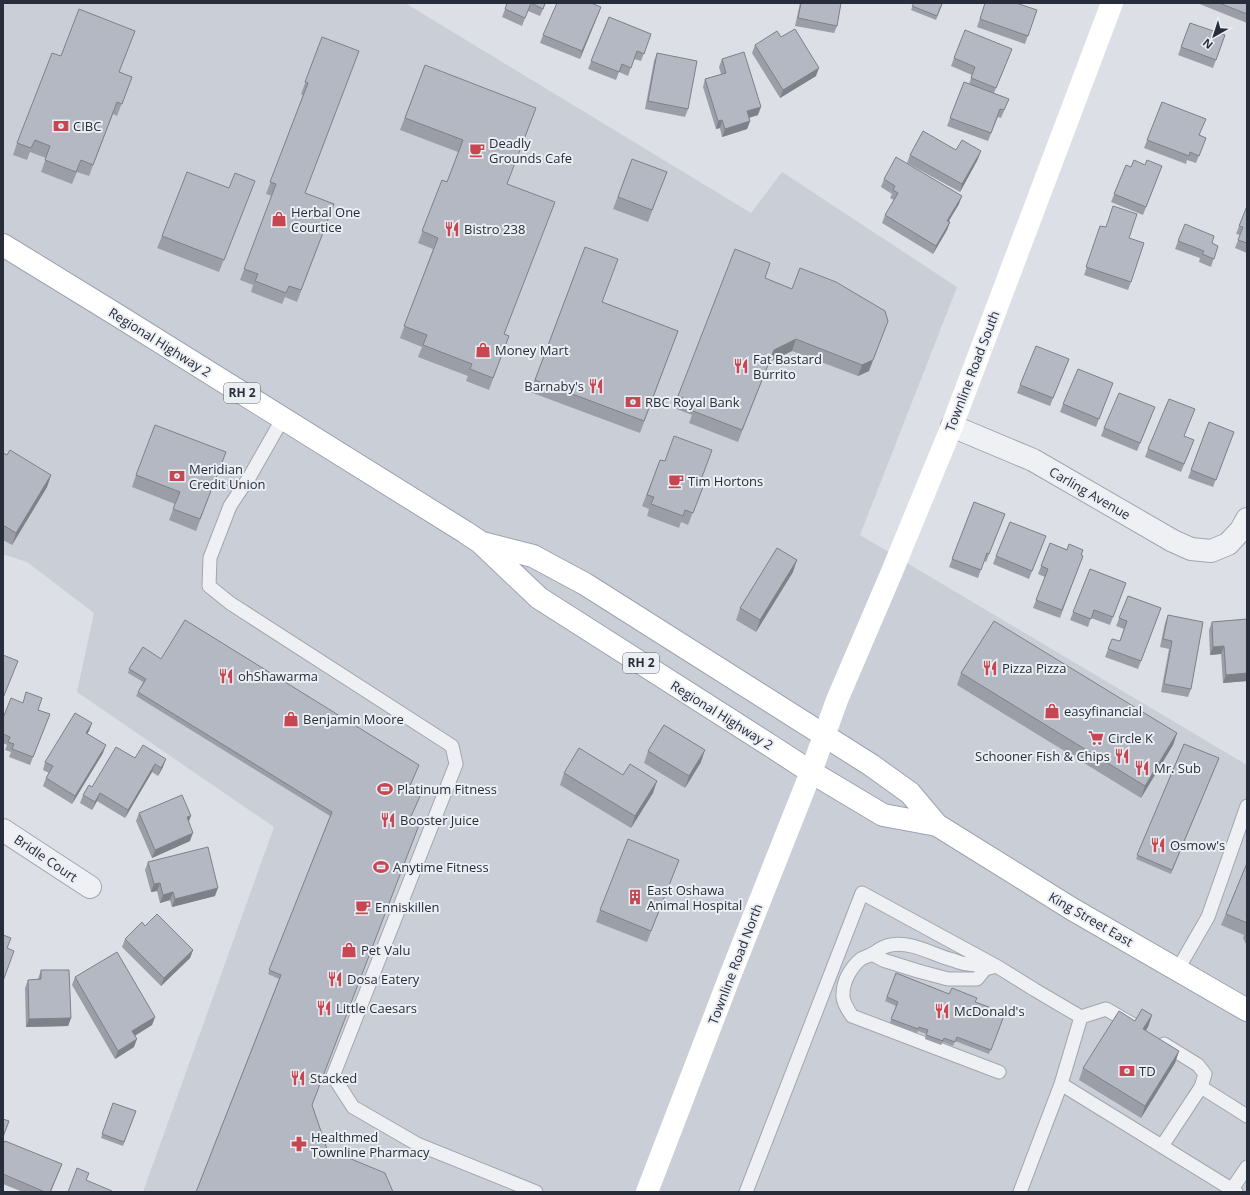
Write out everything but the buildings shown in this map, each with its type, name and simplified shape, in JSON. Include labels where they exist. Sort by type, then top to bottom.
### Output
[{"type":"main road","name":"Townline Road South","points":[[825,736],[837,700],[952,426],[1112,3]]},
{"type":"main road","name":"Regional Highway 2","points":[[3,245],[480,542],[539,598],[811,772]]},
{"type":"main road","name":"Regional Highway 2","points":[[480,542],[533,556],[585,584],[825,736]]},
{"type":"main road","name":"Townline Road North","points":[[647,1192],[825,736]]},
{"type":"main road","name":"King Street East","points":[[825,736],[871,765],[910,793],[937,825],[1072,909],[1247,1010]]},
{"type":"main road","name":"King Street East","points":[[811,772],[883,815],[937,825]]},
{"type":"street","name":"Carling Avenue","points":[[952,426],[1033,460],[1173,541],[1191,549],[1211,551],[1228,544],[1241,530],[1247,519]]},
{"type":"street","name":"Bridle Court","points":[[3,830],[90,887]]},
{"type":"lane","points":[[283,418],[250,476],[230,506],[210,558],[209,586],[230,603],[452,746],[456,764],[333,1076],[353,1107],[416,1144],[536,1192]]},
{"type":"lane","points":[[1178,969],[1208,917],[1247,806]]},
{"type":"lane","points":[[746,1192],[862,893],[998,967],[1082,1017],[1106,1009],[1135,1026]]},
{"type":"lane","points":[[985,969],[978,964],[968,964],[919,948],[892,944],[880,947],[872,954],[862,959],[851,970],[845,982],[842,995],[852,1016],[999,1072]]},
{"type":"lane","points":[[872,954],[883,960],[918,972],[948,979],[977,979],[985,969],[998,967]]},
{"type":"lane","points":[[1020,1192],[1061,1084],[1082,1017]]},
{"type":"lane","points":[[1151,1036],[1198,1065],[1205,1074],[1202,1087],[1162,1146]]},
{"type":"lane","points":[[1061,1084],[1234,1191],[1247,1167]]},
{"type":"lane","points":[[1202,1087],[1247,1116]]},
{"type":"shaded area","points":[[3,3],[405,3],[751,213],[782,172],[957,287],[860,535],[1247,765],[1247,1192],[143,1192],[274,827],[77,692],[94,613],[27,562],[3,554]]},
{"type":"place","name":"CIBC","points":[[61,126]]},
{"type":"place","name":"Deadly Grounds Cafe","points":[[477,150]]},
{"type":"place","name":"Herbal One Courtice","points":[[279,219]]},
{"type":"place","name":"Bistro 238","points":[[452,229]]},
{"type":"place","name":"Money Mart","points":[[483,350]]},
{"type":"place","name":"Fat Bastard Burrito","points":[[741,366]]},
{"type":"place","name":"Barnaby's","points":[[596,386]]},
{"type":"place","name":"RBC Royal Bank","points":[[633,402]]},
{"type":"place","name":"Meridian Credit Union","points":[[177,476]]},
{"type":"place","name":"Tim Hortons","points":[[676,481]]},
{"type":"place","name":"Pizza Pizza","points":[[990,668]]},
{"type":"place","name":"ohShawarma","points":[[226,676]]},
{"type":"place","name":"easyfinancial","points":[[1052,711]]},
{"type":"place","name":"Benjamin Moore","points":[[291,719]]},
{"type":"place","name":"Circle K","points":[[1096,738]]},
{"type":"place","name":"Schooner Fish & Chips","points":[[1122,756]]},
{"type":"place","name":"Mr. Sub","points":[[1142,768]]},
{"type":"place","name":"Platinum Fitness","points":[[385,789]]},
{"type":"place","name":"Booster Juice","points":[[388,820]]},
{"type":"place","name":"Osmow's","points":[[1158,845]]},
{"type":"place","name":"Anytime Fitness","points":[[381,867]]},
{"type":"place","name":"East Oshawa Animal Hospital","points":[[635,897]]},
{"type":"place","name":"Enniskillen","points":[[363,907]]},
{"type":"place","name":"Pet Valu","points":[[349,950]]},
{"type":"place","name":"Dosa Eatery","points":[[335,979]]},
{"type":"place","name":"Little Caesars","points":[[324,1008]]},
{"type":"place","name":"McDonald's","points":[[942,1011]]},
{"type":"place","name":"TD","points":[[1127,1071]]},
{"type":"place","name":"Stacked","points":[[298,1078]]},
{"type":"place","name":"Healthmed Townline Pharmacy","points":[[299,1144]]}]
